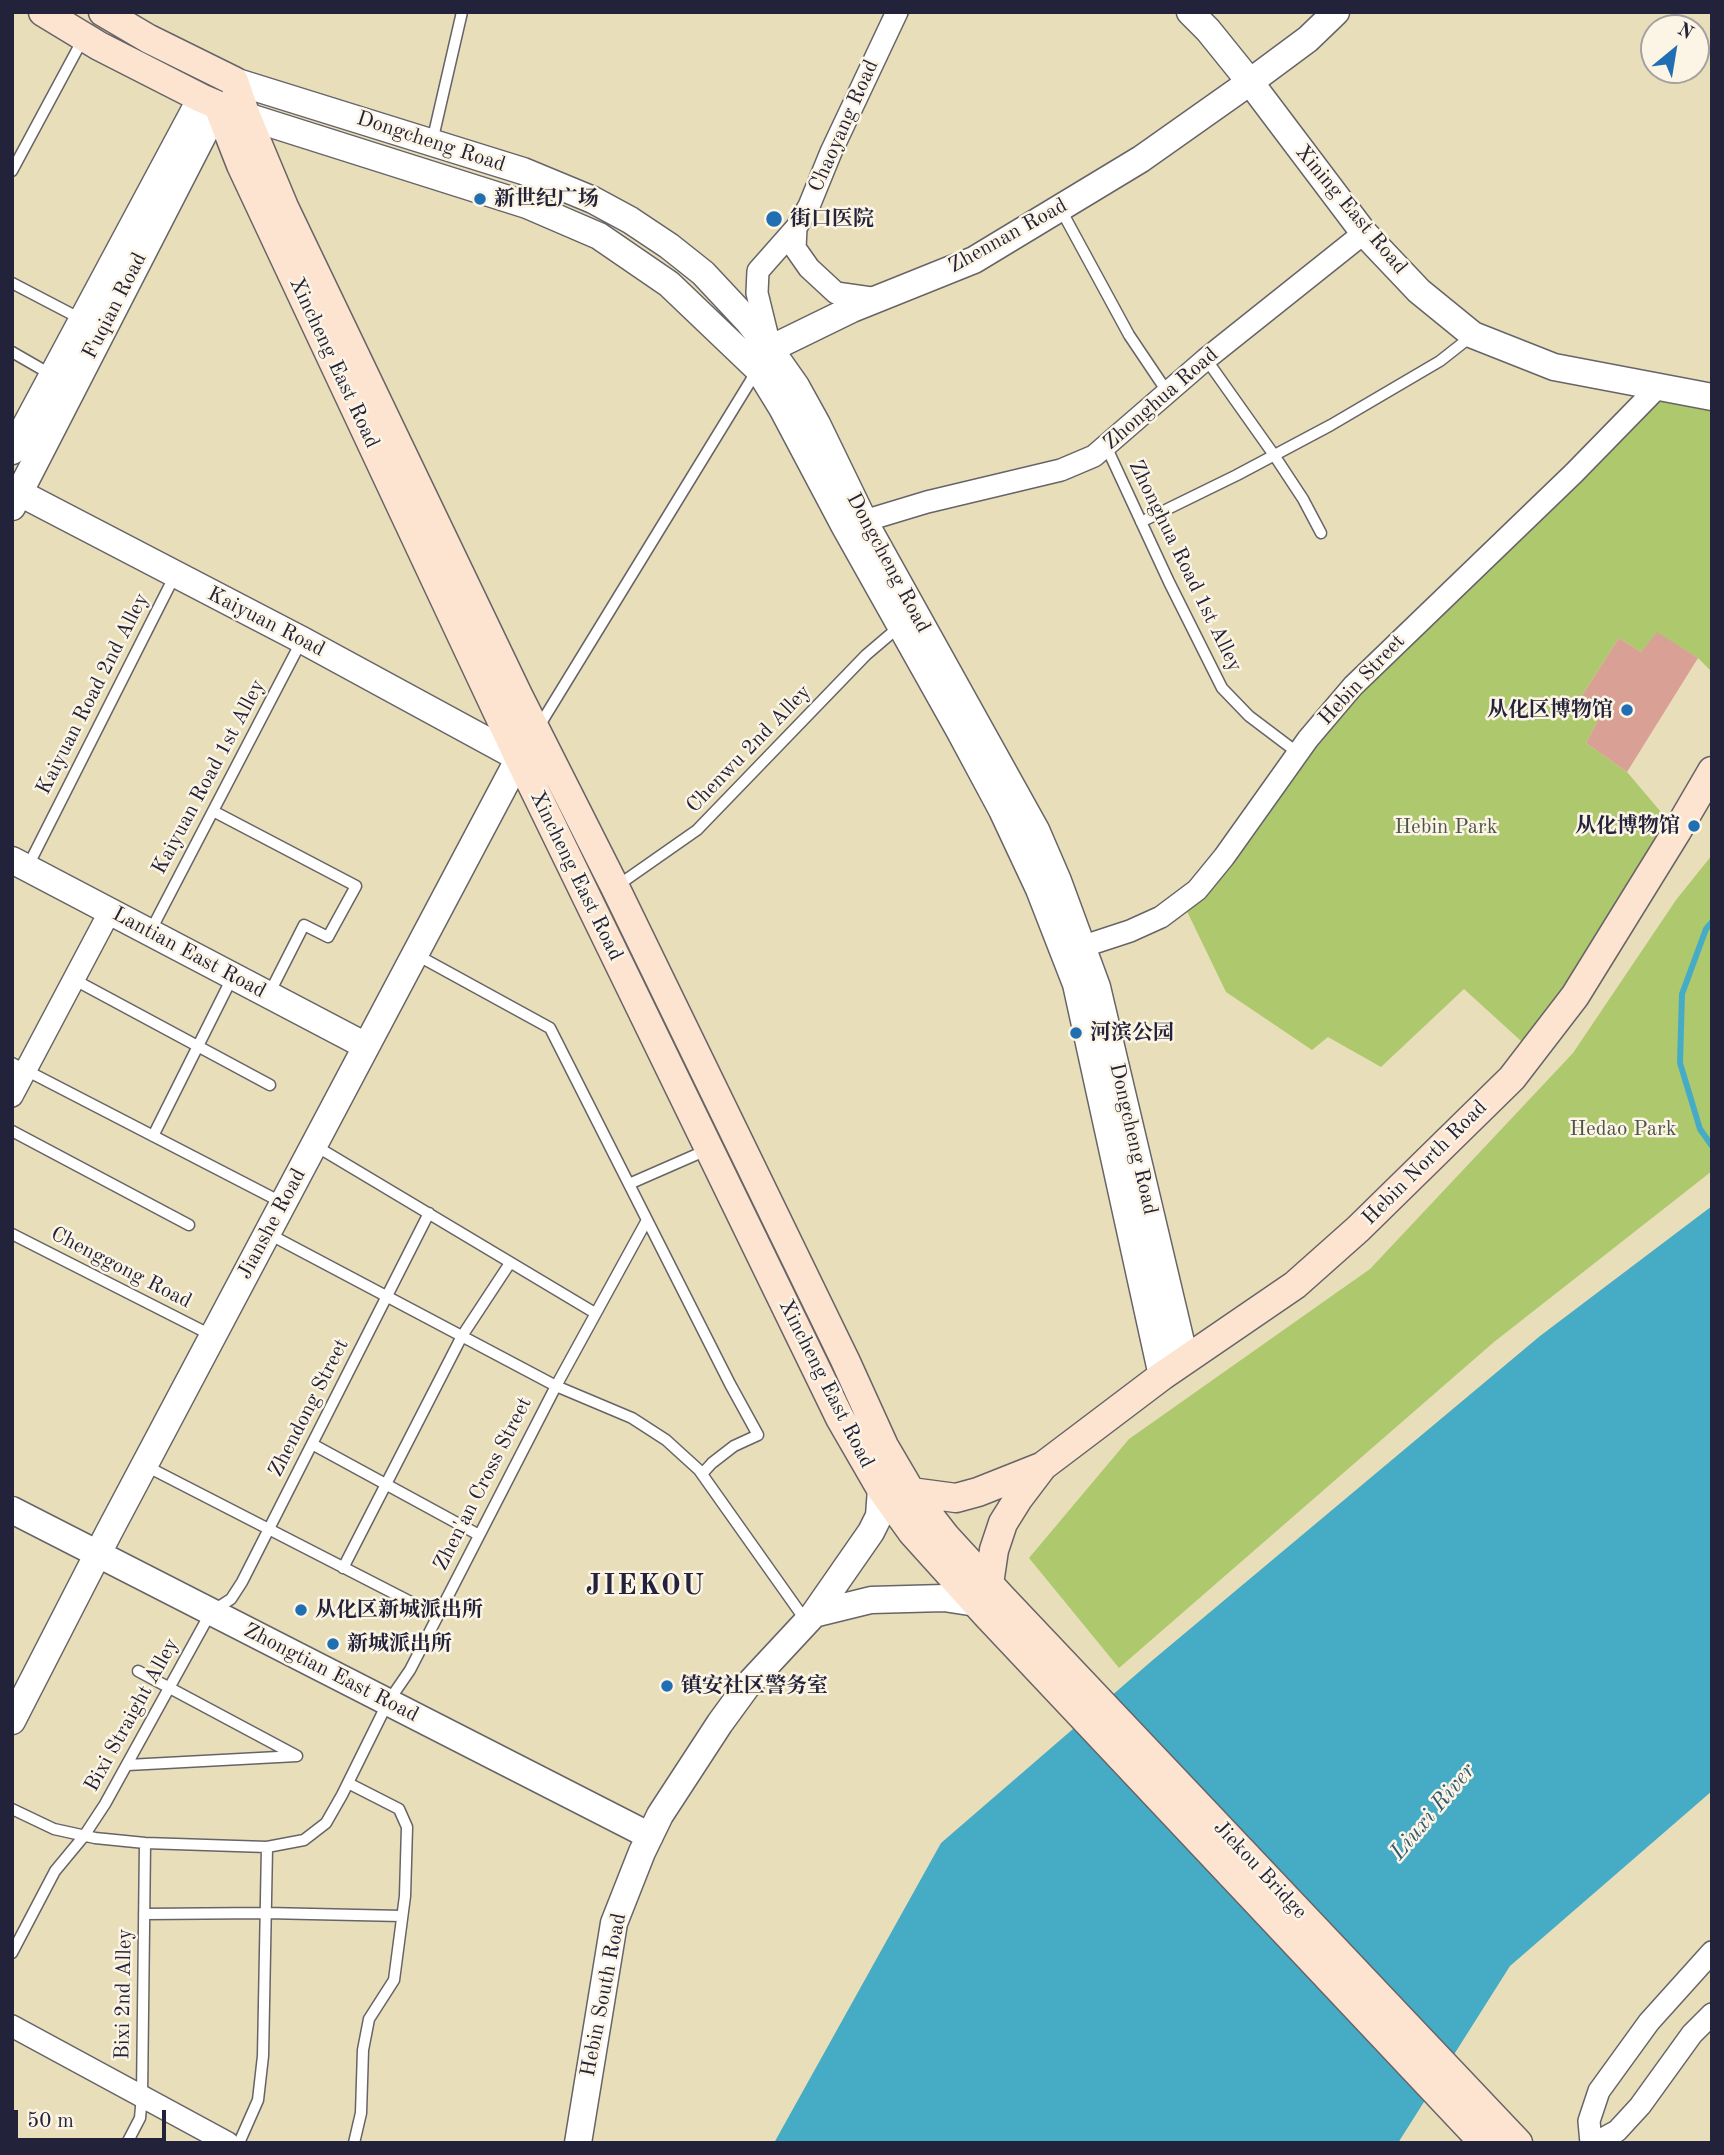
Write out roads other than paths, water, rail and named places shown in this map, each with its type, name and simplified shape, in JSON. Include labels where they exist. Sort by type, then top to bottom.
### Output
[{"type":"main road","points":[[43,12],[84,37],[210,102],[246,116]]},
{"type":"main road","points":[[103,12],[149,39],[234,81],[210,102]]},
{"type":"main road","name":"Xincheng East Road","points":[[234,81],[284,207],[845,1360],[884,1446],[911,1492],[946,1537],[988,1600]]},
{"type":"main road","name":"Xincheng East Road","points":[[210,102],[519,758],[840,1418],[881,1489],[912,1532],[988,1600]]},
{"type":"main road","name":"Hebin North Road","points":[[988,1600],[994,1550],[1003,1523],[1043,1466],[1161,1376],[1295,1285],[1358,1229],[1512,1078],[1574,996],[1712,771]]},
{"type":"main road","name":"Hebin North Road","points":[[911,1492],[956,1498],[1043,1466]]},
{"type":"main road","name":"Jiekou Bridge","points":[[988,1600],[1484,2143]]},
{"type":"main road","name":"Jiekou Bridge","points":[[988,1600],[1518,2143]]},
{"type":"street","name":"Chaoyang Road","points":[[764,359],[757,293],[758,271],[796,228],[809,206],[831,152],[897,12]]},
{"type":"street","name":"Xining East Road","points":[[1190,12],[1250,82],[1364,233],[1419,291],[1473,335],[1554,367],[1712,397]]},
{"type":"street","name":"Zhennan Road","points":[[764,359],[852,309],[974,260],[1141,159],[1250,82],[1307,39],[1336,12]]},
{"type":"street","name":"Dongcheng Road","points":[[234,81],[432,142],[558,185],[593,200],[630,220],[703,273],[747,320],[764,359]]},
{"type":"street","name":"Fuqian Road","points":[[12,451],[24,420],[210,102]]},
{"type":"street","name":"Fuqian Road","points":[[15,496],[210,102]]},
{"type":"street","name":"Dongcheng Road","points":[[246,116],[527,205],[599,236],[669,284],[796,386],[817,424],[855,524],[900,626],[1002,810],[1039,889],[1097,987],[1185,1359]]},
{"type":"street","points":[[796,228],[795,248],[809,268],[836,293],[878,299]]},
{"type":"street","name":"Zhonghua Road","points":[[855,524],[927,502],[1061,470],[1094,456],[1206,359],[1364,233]]},
{"type":"street","name":"Hebin Street","points":[[1073,949],[1161,917],[1198,890],[1298,753],[1353,686],[1574,473],[1658,387]]},
{"type":"street","name":"Kaiyuan Road","points":[[15,496],[302,640],[519,758]]},
{"type":"street","name":"Dongcheng Road","points":[[855,524],[1036,830],[1073,949],[1076,984],[1161,1376]]},
{"type":"street","name":"Jianshe Road","points":[[12,1721],[366,1046],[519,758],[537,731]]},
{"type":"street","name":"Lantian East Road","points":[[20,864],[366,1046]]},
{"type":"street","points":[[12,1096],[19,1067],[74,979],[110,911]]},
{"type":"street","name":"Hebin South Road","points":[[578,2143],[614,1923],[650,1836],[694,1761],[740,1695],[811,1618],[875,1524],[879,1516],[881,1489]]},
{"type":"street","name":"Zhongtian East Road","points":[[12,1510],[650,1836]]},
{"type":"street","points":[[811,1618],[871,1600],[988,1600]]},
{"type":"street","points":[[1712,1952],[1649,2022],[1599,2091],[1589,2122],[1593,2143],[1617,2131],[1640,2106],[1692,2034],[1712,2014]]},
{"type":"street","points":[[12,2026],[228,2143]]},
{"type":"lane","points":[[432,142],[462,12]]},
{"type":"lane","points":[[12,171],[84,37]]},
{"type":"lane","points":[[1060,208],[1129,335],[1168,393]]},
{"type":"lane","points":[[12,283],[82,320]]},
{"type":"lane","points":[[1141,522],[1274,455],[1395,388],[1440,361],[1473,335]]},
{"type":"lane","points":[[12,352],[52,375]]},
{"type":"lane","points":[[537,731],[764,359]]},
{"type":"lane","points":[[1206,359],[1274,455],[1303,499],[1321,533]]},
{"type":"lane","name":"Zhonghua Road 1st Alley","points":[[1106,446],[1222,688],[1249,716],[1298,753]]},
{"type":"lane","name":"Kaiyuan Road 2nd Alley","points":[[20,864],[175,575]]},
{"type":"lane","name":"Chenwu 2nd Alley","points":[[615,887],[698,830],[866,655],[900,626]]},
{"type":"lane","name":"Kaiyuan Road 1st Alley","points":[[150,933],[302,640]]},
{"type":"lane","points":[[213,811],[356,886],[328,937],[304,925],[269,995]]},
{"type":"lane","points":[[415,954],[550,1028],[758,1435],[734,1446],[702,1474]]},
{"type":"lane","points":[[153,1136],[233,976]]},
{"type":"lane","points":[[74,979],[270,1085]]},
{"type":"lane","points":[[19,1067],[283,1203]]},
{"type":"lane","points":[[12,1131],[189,1225]]},
{"type":"lane","points":[[314,1145],[595,1313]]},
{"type":"lane","points":[[629,1184],[709,1149]]},
{"type":"lane","name":"Zhendong Street","points":[[211,1612],[230,1599],[242,1583],[429,1213]]},
{"type":"lane","points":[[647,1220],[556,1386],[632,1418],[667,1440],[702,1474],[811,1618]]},
{"type":"lane","name":"Zhen'an Cross Street","points":[[12,1809],[54,1829],[84,1836],[145,1843],[267,1847],[304,1840],[326,1823],[388,1702],[410,1670],[556,1386],[267,1233]]},
{"type":"lane","name":"Chenggong Road","points":[[12,1234],[213,1336]]},
{"type":"lane","points":[[343,1568],[462,1336],[510,1263]]},
{"type":"lane","points":[[312,1444],[479,1535]]},
{"type":"lane","points":[[144,1465],[438,1616]]},
{"type":"lane","name":"Bixi Straight Alley","points":[[12,1953],[55,1871],[84,1836],[128,1765],[211,1612]]},
{"type":"lane","points":[[128,1765],[297,1756],[138,1671]]},
{"type":"lane","points":[[348,1783],[399,1809],[407,1826],[402,1916],[394,1980],[369,2019],[363,2050],[360,2113],[354,2143]]},
{"type":"lane","name":"Bixi 2nd Alley","points":[[127,2143],[140,2118],[142,2096],[145,1843]]},
{"type":"lane","points":[[239,2143],[258,2100],[263,2056],[267,1847]]},
{"type":"lane","points":[[144,1914],[402,1916]]},
{"type":"water","name":"Liuxi River","points":[[1712,1206],[1712,1791],[1510,1966],[1398,2143],[774,2143],[941,1843],[1154,1659],[1540,1336]]},
{"type":"waterway","points":[[1712,922],[1706,929],[1682,994],[1680,1063],[1700,1129],[1712,1146]]},
{"type":"place","name":"新世纪广场","points":[[480,199]]},
{"type":"place","name":"街口医院","points":[[774,219]]},
{"type":"place","name":"从化区博物馆","points":[[1627,710]]},
{"type":"place","name":"从化博物馆","points":[[1694,826]]},
{"type":"place","name":"河滨公园","points":[[1076,1033]]},
{"type":"place","name":"从化区新城派出所","points":[[301,1610]]},
{"type":"place","name":"新城派出所","points":[[333,1644]]},
{"type":"place","name":"镇安社区警务室","points":[[667,1686]]},
{"type":"district","name":"JIEKOU","points":[[646,1587]]},
{"type":"park label","name":"Hebin Park","points":[[1446,827]]},
{"type":"park label","name":"Hedao Park","points":[[1623,1129]]}]
